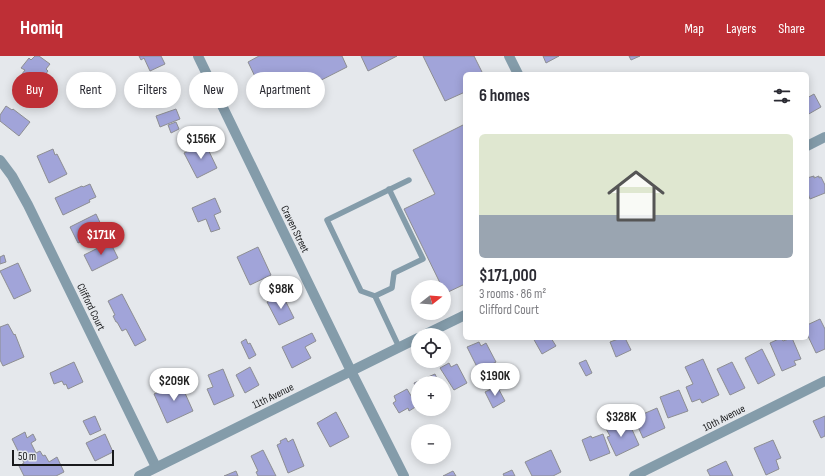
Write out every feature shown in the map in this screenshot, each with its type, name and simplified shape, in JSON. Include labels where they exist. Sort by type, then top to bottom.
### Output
[{"type":"street","name":"Craven Street","points":[[198,56],[351,371],[404,476]]},
{"type":"street","points":[[509,56],[517,72]]},
{"type":"street","points":[[809,145],[825,137]]},
{"type":"street","name":"Clifford Court","points":[[0,160],[12,176],[28,205],[156,467]]},
{"type":"street","points":[[438,328],[463,316]]},
{"type":"street","name":"11th Avenue","points":[[138,476],[411,341]]},
{"type":"street","name":"10th Avenue","points":[[634,476],[825,381]]},
{"type":"lane","points":[[390,189],[423,258],[394,273],[392,288],[375,296],[361,291],[327,220],[390,189],[409,180]]},
{"type":"lane","points":[[375,296],[399,347]]},
{"type":"building","points":[[35,56],[39,56],[50,64],[46,69],[48,71],[24,72],[25,70],[21,68],[29,58],[31,60]]},
{"type":"building","points":[[139,56],[161,56],[165,64],[150,71],[144,58],[141,60]]},
{"type":"building","points":[[259,56],[342,56],[347,67],[325,78],[325,72],[253,72],[248,62]]},
{"type":"building","points":[[361,56],[397,56],[368,71]]},
{"type":"building","points":[[423,56],[474,56],[482,72],[463,72],[463,93],[445,101]]},
{"type":"building","points":[[543,56],[559,56],[546,63]]},
{"type":"building","points":[[629,56],[640,56],[631,60]]},
{"type":"building","points":[[814,94],[821,107],[809,114],[809,97]]},
{"type":"building","points":[[6,106],[12,110],[13,109],[30,122],[19,136],[0,121],[0,115]]},
{"type":"building","points":[[176,109],[180,119],[160,127],[156,116]]},
{"type":"building","points":[[176,122],[179,129],[171,133],[168,125]]},
{"type":"building","points":[[463,125],[463,285],[451,291],[451,280],[439,280],[404,209],[435,194],[413,150]]},
{"type":"building","points":[[205,143],[217,168],[197,178],[184,153]]},
{"type":"building","points":[[53,149],[67,174],[49,183],[37,156]]},
{"type":"building","points":[[814,176],[814,178],[819,176],[819,178],[821,177],[825,185],[825,193],[810,199],[809,177]]},
{"type":"building","points":[[90,184],[96,197],[89,200],[90,202],[63,215],[55,198]]},
{"type":"building","points":[[215,198],[221,212],[214,215],[220,229],[211,232],[206,219],[198,222],[192,208]]},
{"type":"building","points":[[96,214],[104,231],[78,243],[70,227]]},
{"type":"building","points":[[110,242],[118,258],[92,271],[84,255]]},
{"type":"building","points":[[258,247],[271,275],[250,285],[237,257]]},
{"type":"building","points":[[4,255],[6,262],[0,264],[0,257]]},
{"type":"building","points":[[18,263],[31,291],[14,299],[0,271]]},
{"type":"building","points":[[122,294],[146,340],[135,346],[126,329],[122,331],[116,322],[113,316],[115,315],[108,301]]},
{"type":"building","points":[[282,294],[294,318],[279,325],[267,302]]},
{"type":"building","points":[[820,319],[825,329],[825,349],[816,353],[809,338],[809,324]]},
{"type":"building","points":[[8,324],[14,335],[15,334],[24,357],[3,366],[0,360],[0,327]]},
{"type":"building","points":[[312,333],[316,341],[305,347],[311,358],[292,368],[282,347]]},
{"type":"building","points":[[246,339],[248,344],[250,343],[256,355],[249,359],[241,342]]},
{"type":"building","points":[[534,340],[552,340],[556,346],[542,354]]},
{"type":"building","points":[[616,340],[626,340],[631,350],[616,357],[610,342]]},
{"type":"building","points":[[777,340],[793,340],[801,359],[794,361],[796,365],[782,371],[770,343]]},
{"type":"building","points":[[479,342],[481,346],[486,343],[496,362],[479,371],[467,347]]},
{"type":"building","points":[[762,349],[775,375],[758,384],[745,358]]},
{"type":"building","points":[[703,359],[719,395],[702,403],[700,399],[692,402],[686,387],[693,384],[685,367]]},
{"type":"building","points":[[586,360],[592,373],[586,376],[579,363]]},
{"type":"building","points":[[74,362],[83,382],[68,389],[66,384],[64,385],[62,381],[54,384],[50,373]]},
{"type":"building","points":[[732,362],[745,388],[730,395],[717,369]]},
{"type":"building","points":[[457,364],[467,383],[454,390],[451,385],[451,376],[445,376],[440,368],[451,368]]},
{"type":"building","points":[[250,367],[259,385],[245,393],[236,375]]},
{"type":"building","points":[[223,369],[234,396],[214,405],[207,389],[213,387],[208,375]]},
{"type":"building","points":[[180,382],[193,411],[167,423],[154,394]]},
{"type":"building","points":[[497,386],[505,401],[493,408],[485,392]]},
{"type":"building","points":[[407,389],[411,396],[411,410],[409,411],[408,408],[399,413],[393,403],[396,401],[394,396]]},
{"type":"building","points":[[679,390],[688,411],[668,418],[660,397]]},
{"type":"building","points":[[657,408],[665,428],[643,438],[634,418]]},
{"type":"building","points":[[336,412],[349,437],[330,447],[317,423]]},
{"type":"building","points":[[95,416],[101,430],[90,435],[83,421]]},
{"type":"building","points":[[825,416],[825,436],[821,438],[813,421]]},
{"type":"building","points":[[619,420],[623,429],[630,425],[639,445],[616,456],[607,437],[610,436],[605,427]]},
{"type":"building","points":[[25,432],[27,438],[33,434],[36,440],[31,443],[36,453],[40,451],[43,456],[45,455],[49,462],[57,457],[64,472],[56,476],[24,476],[19,466],[24,463],[12,439]]},
{"type":"building","points":[[105,434],[113,452],[95,461],[86,443]]},
{"type":"building","points":[[603,434],[610,453],[590,461],[582,440],[591,436],[592,438]]},
{"type":"building","points":[[286,438],[288,442],[293,439],[304,466],[288,473],[277,445],[281,443],[280,441]]},
{"type":"building","points":[[773,440],[781,458],[776,460],[779,469],[766,475],[754,448]]},
{"type":"building","points":[[263,450],[276,476],[258,476],[256,472],[258,471],[251,456]]},
{"type":"building","points":[[551,450],[561,472],[553,476],[532,476],[525,462]]},
{"type":"building","points":[[726,461],[733,476],[710,476],[707,470]]},
{"type":"building","points":[[512,470],[515,476],[504,476],[503,474]]},
{"type":"building","points":[[236,471],[238,476],[224,476]]},
{"type":"building","points":[[453,471],[456,476],[443,476]]}]
